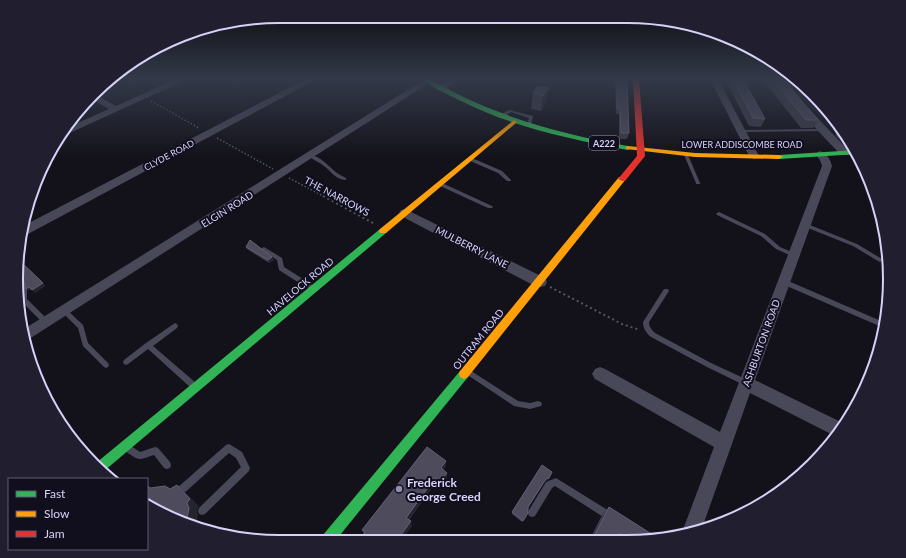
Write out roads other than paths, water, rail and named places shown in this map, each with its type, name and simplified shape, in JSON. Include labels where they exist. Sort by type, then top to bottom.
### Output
[{"type":"street","points":[[109,105],[116,109]]},
{"type":"street","points":[[75,124],[125,105]]},
{"type":"street","name":"CLYDE ROAD","points":[[28,229],[260,105]]},
{"type":"street","name":"ELGIN ROAD","points":[[29,333],[311,156],[388,105]]},
{"type":"street","name":"LOWER ADDISCOMBE ROAD","points":[[471,105],[514,122],[572,138],[642,150],[686,154],[754,156],[850,153]]},
{"type":"street","points":[[638,105],[642,150]]},
{"type":"street","points":[[727,105],[754,156]]},
{"type":"street","points":[[801,105],[822,130],[845,153]]},
{"type":"street","name":"HAVELOCK ROAD","points":[[103,465],[514,122]]},
{"type":"street","name":"OUTRAM ROAD","points":[[332,535],[642,156],[642,150]]},
{"type":"street","name":"ASHBURTON ROAD","points":[[693,526],[827,166],[825,159],[820,154]]},
{"type":"street","name":"MULBERRY LANE","points":[[405,213],[540,282]]},
{"type":"street","points":[[600,374],[724,444]]},
{"type":"street","points":[[747,383],[836,427]]},
{"type":"lane","points":[[500,117],[510,111],[531,117],[528,126]]},
{"type":"lane","points":[[740,131],[822,130]]},
{"type":"lane","points":[[686,154],[698,183]]},
{"type":"lane","points":[[311,156],[344,179]]},
{"type":"lane","points":[[470,158],[500,172],[509,180]]},
{"type":"lane","points":[[440,184],[490,207]]},
{"type":"lane","points":[[719,214],[763,235],[778,248],[794,255]]},
{"type":"lane","points":[[805,225],[855,245],[880,260]]},
{"type":"lane","points":[[264,249],[280,260],[281,268],[313,289]]},
{"type":"lane","points":[[784,282],[879,323]]},
{"type":"lane","points":[[666,292],[645,325],[653,335],[747,383]]},
{"type":"lane","points":[[24,303],[46,322]]},
{"type":"lane","points":[[64,311],[81,327],[86,344],[106,366]]},
{"type":"lane","points":[[126,362],[175,326]]},
{"type":"lane","points":[[148,346],[195,387]]},
{"type":"lane","points":[[466,371],[516,404],[530,406],[538,404]]},
{"type":"lane","points":[[125,446],[139,456],[155,451],[167,465]]},
{"type":"lane","points":[[180,491],[228,448],[239,455],[246,468],[202,511]]},
{"type":"lane","points":[[532,513],[549,485],[556,482],[621,524]]},
{"type":"place","name":"Frederick George Creed","points":[[399,489]]}]
